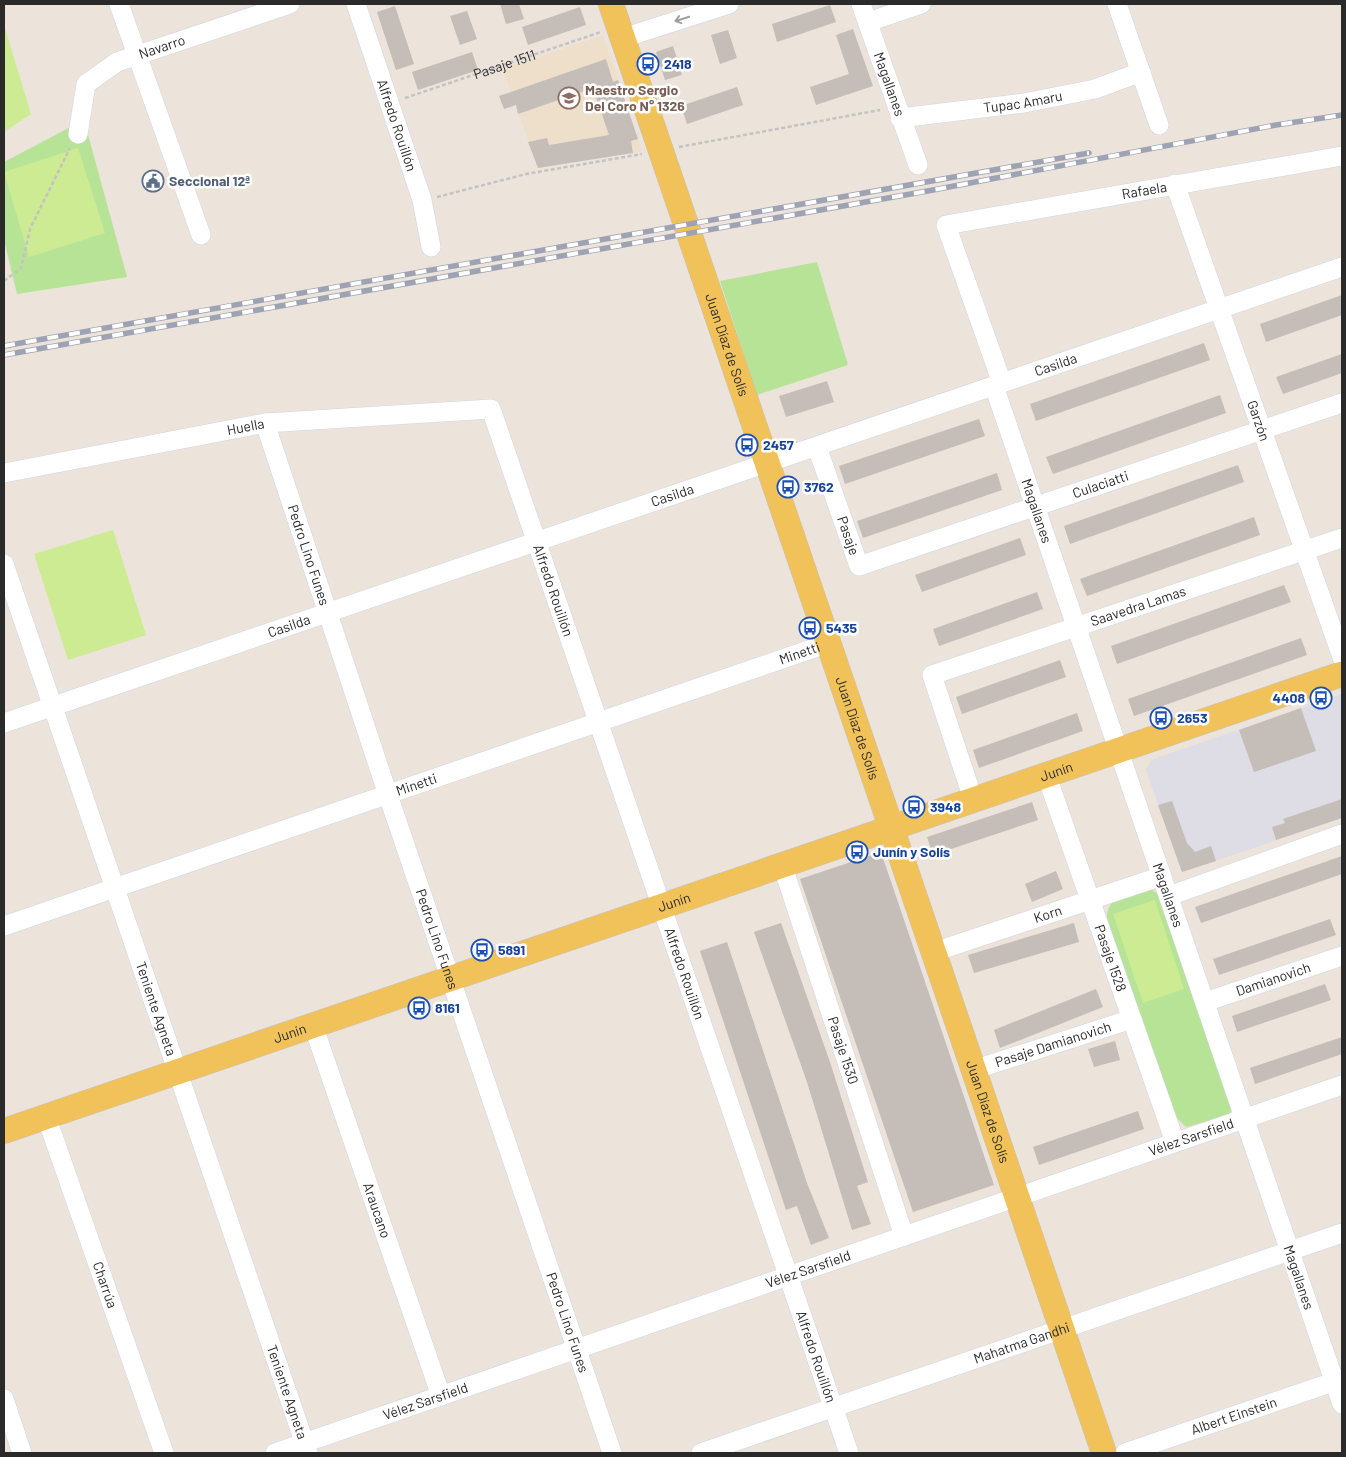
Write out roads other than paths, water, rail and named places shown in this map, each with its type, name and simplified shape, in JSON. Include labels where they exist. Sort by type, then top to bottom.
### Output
[{"type":"main road","name":"Juan Díaz de Solís","points":[[618,22],[1104,1453]]},
{"type":"main road","name":"Junín","points":[[4,1131],[1342,674]]},
{"type":"street","points":[[119,4],[201,235]]},
{"type":"street","name":"Navarro","points":[[78,134],[86,84],[117,62],[290,4]]},
{"type":"street","name":"Alfredo Rouillón","points":[[356,4],[422,200],[431,247]]},
{"type":"street","points":[[618,22],[729,4]]},
{"type":"street","name":"Magallanes","points":[[861,4],[918,166]]},
{"type":"street","points":[[868,22],[921,4]]},
{"type":"street","points":[[1117,4],[1159,125]]},
{"type":"street","name":"Tupac Amaru","points":[[900,118],[1024,103],[1095,88],[1141,72]]},
{"type":"street","name":"Rafaela","points":[[946,225],[1342,156]]},
{"type":"street","name":"Garzón","points":[[1175,184],[1342,657]]},
{"type":"street","name":"Magallanes","points":[[946,225],[1035,507],[1290,1250],[1338,1380],[1342,1404]]},
{"type":"street","name":"Casilda","points":[[4,724],[1342,267]]},
{"type":"street","name":"Culaciatti","points":[[859,566],[1342,403]]},
{"type":"street","name":"Alfredo Rouillón","points":[[491,409],[849,1453]]},
{"type":"street","name":"Huella","points":[[4,473],[265,423],[491,409]]},
{"type":"street","name":"Pedro Lino Funes","points":[[265,423],[330,613],[388,794],[612,1453]]},
{"type":"street","name":"Pasaje","points":[[818,447],[859,566]]},
{"type":"street","name":"Saavedra Lamas","points":[[973,799],[932,675],[1342,538]]},
{"type":"street","name":"Teniente Agneta","points":[[4,564],[307,1448]]},
{"type":"street","name":"Minetti","points":[[4,926],[829,643]]},
{"type":"street","name":"Pasaje 1528","points":[[1046,774],[1176,1142]]},
{"type":"street","points":[[1169,896],[1342,834]]},
{"type":"street","name":"Pasaje 1530","points":[[782,864],[904,1236]]},
{"type":"street","name":"Korn","points":[[934,952],[1162,876]]},
{"type":"street","name":"Damianovich","points":[[1205,1002],[1342,956]]},
{"type":"street","name":"Pasaje Damianovich","points":[[973,1070],[1132,1019]]},
{"type":"street","name":"Araucano","points":[[313,1025],[441,1396]]},
{"type":"street","name":"Vélez Sarsfield","points":[[275,1453],[307,1448],[441,1396],[1342,1085]]},
{"type":"street","name":"Charrúa","points":[[46,1116],[164,1453]]},
{"type":"street","name":"Mahatma Gandhi","points":[[702,1453],[1342,1232]]},
{"type":"street","name":"Albert Einstein","points":[[1125,1453],[1338,1380]]},
{"type":"street","points":[[4,1399],[22,1453]]},
{"type":"railway","points":[[4,355],[933,190],[1276,125],[1342,115]]},
{"type":"railway","points":[[4,346],[1089,153]]},
{"type":"place","name":"2418","points":[[648,64]]},
{"type":"place","name":"Maestro Sergio Del Coro N° 1326","points":[[569,98]]},
{"type":"place","name":"Seccional 12ª","points":[[153,181]]},
{"type":"place","name":"2457","points":[[747,445]]},
{"type":"place","name":"3762","points":[[788,487]]},
{"type":"place","name":"5435","points":[[810,628]]},
{"type":"place","name":"4408","points":[[1321,698]]},
{"type":"place","name":"2653","points":[[1161,718]]},
{"type":"place","name":"3948","points":[[914,807]]},
{"type":"place","name":"Junín y Solís","points":[[857,852]]},
{"type":"place","name":"5891","points":[[482,950]]},
{"type":"place","name":"8161","points":[[419,1008]]}]
